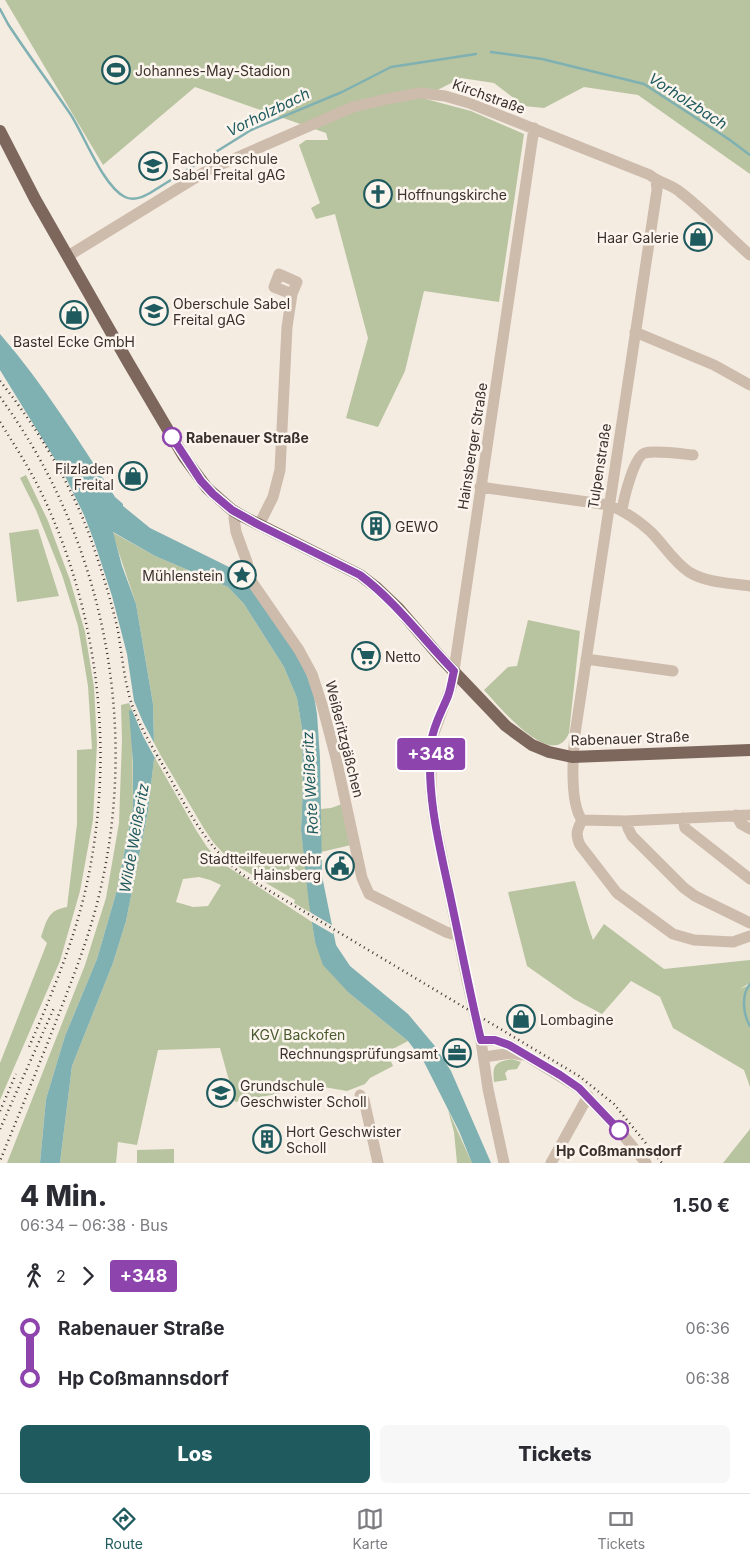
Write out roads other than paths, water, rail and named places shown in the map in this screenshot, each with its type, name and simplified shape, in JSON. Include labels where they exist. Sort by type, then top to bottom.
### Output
[{"type":"main road","name":"Rabenauer Straße","points":[[0,131],[35,199],[184,457],[208,488],[236,513],[360,575],[398,608],[497,716],[518,735],[541,749],[572,757],[750,750]]},
{"type":"street","name":"Kirchstraße","points":[[68,256],[208,170],[353,107],[420,93],[445,96],[534,128],[650,175],[656,180],[680,191],[750,255]]},
{"type":"street","name":"Hainsberger Straße","points":[[481,1040],[434,817],[431,741],[439,715],[449,694],[454,671],[534,128]]},
{"type":"street","name":"Tulpenstraße","points":[[582,820],[576,806],[572,757],[608,505],[657,190],[656,180]]},
{"type":"street","points":[[259,525],[274,497],[280,470],[287,327],[292,294]]},
{"type":"street","points":[[635,332],[714,365],[750,385]]},
{"type":"street","points":[[622,510],[633,470],[640,456],[645,452],[693,455]]},
{"type":"street","points":[[480,487],[608,505],[622,510],[650,531],[688,571],[715,581],[750,586]]},
{"type":"street","name":"Weißeritzgäßchen","points":[[236,513],[234,518],[236,532],[247,562],[250,579],[295,643],[312,674],[325,714],[362,878],[369,894],[446,932],[458,933]]},
{"type":"street","points":[[586,660],[673,671]]},
{"type":"street","points":[[736,815],[741,824],[750,829]]},
{"type":"street","points":[[750,815],[626,821],[582,820],[577,831],[577,837],[580,845],[617,893],[672,934],[694,940],[733,942],[750,936]]},
{"type":"street","points":[[683,818],[685,828],[750,879]]},
{"type":"street","points":[[626,821],[632,836],[684,888],[694,896],[750,923]]},
{"type":"street","points":[[504,1163],[488,1089],[481,1040],[495,1040],[509,1045],[579,1088],[646,1163]]},
{"type":"street","points":[[484,1057],[512,1053],[526,1055]]},
{"type":"street","points":[[360,1095],[364,1100],[378,1163]]},
{"type":"street","points":[[551,1163],[588,1096]]},
{"type":"water","points":[[0,334],[46,393],[115,497],[123,506],[150,528],[229,567],[243,579],[268,610],[301,659],[314,696],[317,714],[320,758],[322,876],[336,945],[350,966],[408,1014],[434,1045],[451,1071],[491,1163],[472,1163],[459,1131],[424,1062],[408,1041],[349,993],[323,965],[315,942],[301,830],[303,785],[302,729],[297,698],[284,667],[244,604],[228,587],[155,556],[113,532],[122,566],[136,604],[153,704],[154,744],[160,754],[154,759],[148,811],[126,921],[113,963],[72,1066],[60,1163],[40,1163],[46,1099],[65,1036],[97,959],[117,890],[133,808],[133,763],[129,711],[132,710],[129,703],[134,701],[127,654],[112,596],[94,541],[64,474],[0,370]]},
{"type":"waterway","name":"Vorholzbach","points":[[0,9],[16,36],[71,115],[109,183],[125,197],[131,199],[150,193],[251,130],[342,92],[391,67],[476,54]]},
{"type":"waterway","name":"Vorholzbach","points":[[491,52],[542,59],[644,84],[750,155]]},
{"type":"waterway","points":[[750,984],[744,999],[746,1016],[750,1026]]},
{"type":"railway","points":[[0,381],[29,420],[67,484],[87,528],[110,601],[134,711],[190,813],[218,852],[243,875],[579,1076],[614,1104],[662,1163]]},
{"type":"railway","points":[[0,397],[35,451],[64,509],[87,569],[103,631],[113,695],[116,759],[112,823],[101,887],[93,917],[68,991],[0,1161]]},
{"type":"railway","points":[[0,422],[42,494],[61,540],[77,587],[89,636],[100,734],[100,784],[95,834],[87,883],[69,946],[29,1047]]},
{"type":"railway","points":[[0,1129],[54,1008]]},
{"type":"railway","points":[[0,1111],[16,1074]]},
{"type":"place","name":"Johannes-May-Stadion","points":[[116,70]]},
{"type":"place","name":"Fachoberschule Sabel Freital gAG","points":[[153,166]]},
{"type":"place","name":"Hoffnungskirche","points":[[378,194]]},
{"type":"place","name":"Haar Galerie","points":[[698,237]]},
{"type":"place","name":"Oberschule Sabel Freital gAG","points":[[154,311]]},
{"type":"place","name":"Bastel Ecke GmbH","points":[[74,315]]},
{"type":"place","name":"Rabenauer Straße","points":[[172,437]]},
{"type":"place","name":"Filzladen Freital","points":[[133,476]]},
{"type":"place","name":"GEWO","points":[[376,526]]},
{"type":"place","name":"Mühlenstein","points":[[242,575]]},
{"type":"place","name":"Netto","points":[[366,656]]},
{"type":"place","name":"Stadtteilfeuerwehr Hainsberg","points":[[340,866]]},
{"type":"place","name":"Lombagine","points":[[521,1019]]},
{"type":"place","name":"Rechnungsprüfungsamt","points":[[457,1053]]},
{"type":"place","name":"Grundschule Geschwister Scholl","points":[[221,1093]]},
{"type":"place","name":"Hp Coßmannsdorf","points":[[619,1130]]},
{"type":"place","name":"Hort Geschwister Scholl","points":[[267,1139]]},
{"type":"water label","name":"Rote Weißeritz","points":[[310,783]]},
{"type":"water label","name":"Wilde Weißeritz","points":[[134,838]]},
{"type":"park label","name":"KGV Backofen","points":[[298,1034]]}]
